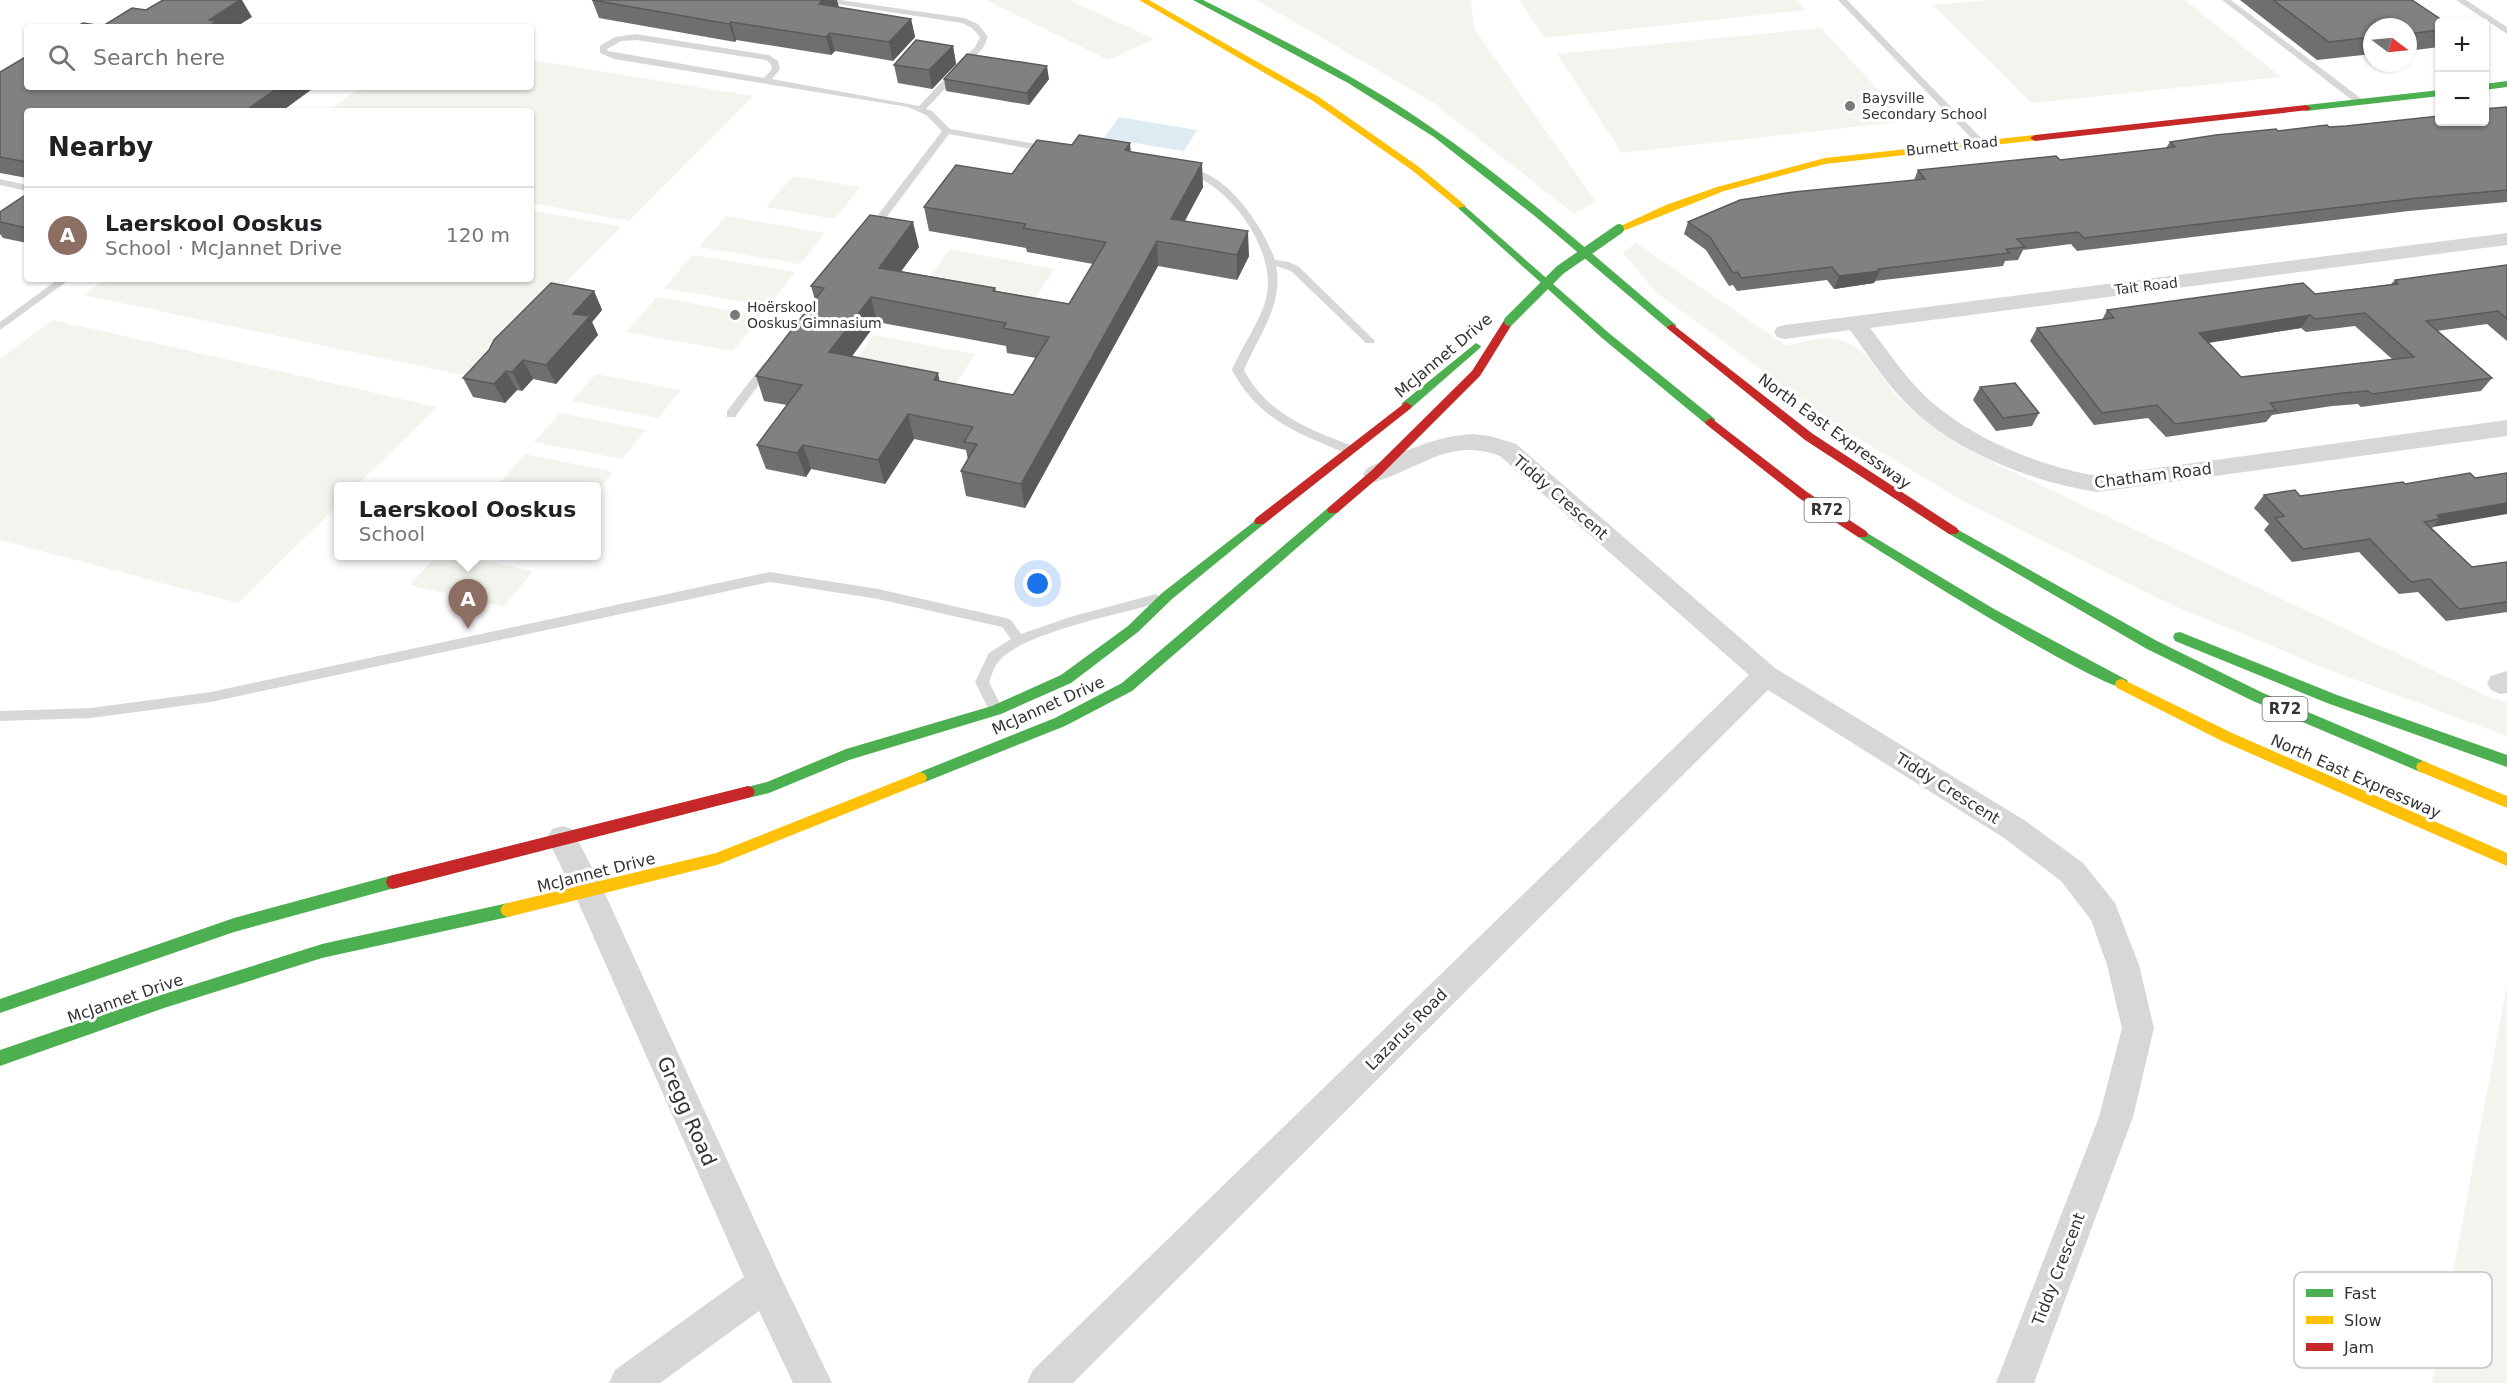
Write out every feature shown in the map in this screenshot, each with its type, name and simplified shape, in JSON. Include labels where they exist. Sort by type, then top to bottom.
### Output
[{"type":"main road","name":"North East Expressway","points":[[1143,0],[1316,99],[1416,169],[1469,213],[1606,336],[1721,430],[1803,495],[1934,581],[2068,657],[2227,737],[2507,860]]},
{"type":"main road","name":"North East Expressway","points":[[1197,0],[1330,68],[1402,112],[1458,151],[1507,189],[1711,360],[1809,437],[1929,517],[1996,558],[2152,645],[2258,697],[2507,802]]},
{"type":"main road","points":[[2489,86],[2507,84]]},
{"type":"main road","name":"Burnett Road","points":[[1509,321],[1541,284],[1591,244],[1657,210],[1712,189],[1777,170],[1825,161],[2435,93]]},
{"type":"main road","name":"McJannet Drive","points":[[0,1058],[164,1001],[322,951],[589,892],[717,859],[1059,722],[1127,687],[1375,474],[1476,373],[1509,321]]},
{"type":"main road","name":"McJannet Drive","points":[[0,1006],[234,925],[562,838],[769,787],[846,755],[996,710],[1066,679],[1133,629],[1167,596],[1349,448],[1420,396],[1509,321]]},
{"type":"main road","points":[[1349,448],[1361,451],[1380,446],[1405,431],[1427,422]]},
{"type":"main road","points":[[2071,598],[2142,622]]},
{"type":"main road","points":[[2163,630],[2332,699],[2507,761]]},
{"type":"main road","points":[[996,710],[1024,736]]},
{"type":"street","name":"Tait Road","points":[[1785,332],[2507,239]]},
{"type":"street","name":"Chatham Road","points":[[1856,324],[1897,380],[1929,412],[2007,456],[2058,477],[2080,482],[2098,484],[2507,428]]},
{"type":"street","name":"Tiddy Crescent","points":[[1375,474],[1446,444],[1468,440],[1492,443],[1508,450],[1766,675],[2014,829],[2072,872],[2104,913],[2123,965],[2138,1028],[2119,1106],[2015,1383]]},
{"type":"street","name":"Lazarus Road","points":[[1046,1383],[1766,675]]},
{"type":"street","name":"Gregg Road","points":[[562,838],[589,892],[765,1284],[813,1383]]},
{"type":"street","points":[[628,1383],[765,1284]]},
{"type":"lane","points":[[824,0],[964,21],[975,26],[984,37],[979,48],[921,109]]},
{"type":"lane","points":[[1842,0],[1981,143]]},
{"type":"lane","points":[[2226,0],[2360,102]]},
{"type":"lane","points":[[2460,0],[2507,31]]},
{"type":"lane","points":[[765,81],[776,69],[775,63],[769,58],[692,58],[614,56],[604,53],[603,48],[611,41],[621,37],[692,58],[765,81],[910,105],[929,113],[947,131],[1053,149]]},
{"type":"lane","points":[[860,244],[947,131]]},
{"type":"lane","points":[[1171,169],[1199,175],[1213,182],[1231,197],[1261,238],[1272,262],[1275,275],[1272,299],[1246,348],[1238,370],[1244,384],[1254,397],[1275,414],[1310,433],[1349,448]]},
{"type":"lane","points":[[0,182],[24,187]]},
{"type":"lane","points":[[1272,262],[1284,264],[1295,270],[1370,341]]},
{"type":"lane","points":[[0,327],[62,282]]},
{"type":"lane","points":[[731,414],[774,357]]},
{"type":"lane","points":[[0,716],[91,713],[211,697],[770,578],[878,594],[1006,623],[1019,641]]},
{"type":"lane","points":[[996,710],[982,682],[994,657],[1019,641],[1072,622],[1167,596]]},
{"type":"shaded area","points":[[986,0],[1069,0],[1154,39],[1108,60]]},
{"type":"shaded area","points":[[1256,0],[1470,0],[1475,30],[1596,202],[1574,214],[1431,101]]},
{"type":"shaded area","points":[[1519,0],[1797,0],[1806,10],[1545,38]]},
{"type":"shaded area","points":[[1988,0],[2185,0],[2281,77],[2032,103],[1933,5]]},
{"type":"shaded area","points":[[1821,28],[1907,121],[1622,153],[1557,54]]},
{"type":"shaded area","points":[[534,60],[753,96],[629,221],[534,204],[534,108],[333,108],[357,90],[534,90]]},
{"type":"shaded area","points":[[1119,117],[1197,130],[1184,151],[1104,138]]},
{"type":"shaded area","points":[[793,176],[860,187],[835,219],[766,207]]},
{"type":"shaded area","points":[[534,211],[621,227],[472,377],[84,295],[101,282],[534,282]]},
{"type":"shaded area","points":[[726,216],[825,233],[800,264],[699,247]]},
{"type":"shaded area","points":[[1636,243],[1787,346],[1827,338],[1850,344],[1865,355],[1894,392],[1911,409],[1933,427],[1996,464],[2487,696],[2507,703],[2507,736],[2332,671],[2170,604],[1963,501],[1839,427],[1657,293],[1623,253]]},
{"type":"shaded area","points":[[950,249],[1054,269],[1032,303],[926,283]]},
{"type":"shaded area","points":[[693,255],[795,272],[768,306],[664,288]]},
{"type":"shaded area","points":[[657,297],[761,316],[733,351],[626,332]]},
{"type":"shaded area","points":[[53,320],[437,407],[360,482],[334,482],[334,509],[238,603],[0,540],[0,359]]},
{"type":"shaded area","points":[[874,335],[975,354],[952,390],[849,369]]},
{"type":"shaded area","points":[[596,374],[681,390],[658,418],[572,401]]},
{"type":"shaded area","points":[[560,413],[646,430],[622,459],[534,442]]},
{"type":"shaded area","points":[[525,454],[613,472],[601,487],[601,482],[501,482]]},
{"type":"shaded area","points":[[432,560],[480,560],[533,571],[504,607],[410,585]]},
{"type":"shaded area","points":[[2507,985],[2507,1383],[2432,1383],[2435,1368],[2492,1368],[2492,1272],[2453,1272]]},
{"type":"building","points":[[163,0],[240,0],[209,20],[216,21],[212,24],[106,24],[132,8],[146,10]]},
{"type":"building","points":[[592,0],[823,0],[819,4],[911,19],[889,42],[830,33],[826,37],[731,22],[729,24]]},
{"type":"building","points":[[2273,0],[2412,0],[2439,18],[2435,18],[2435,31],[2417,33],[2417,18],[2363,18],[2363,38],[2329,42]]},
{"type":"building","points":[[916,40],[953,46],[929,70],[894,65]]},
{"type":"building","points":[[967,54],[1047,66],[1027,93],[944,79]]},
{"type":"building","points":[[24,58],[24,90],[275,90],[249,108],[24,108],[24,161],[0,157],[0,72]]},
{"type":"building","points":[[2507,107],[2507,190],[2418,198],[2084,238],[2078,232],[2017,239],[2025,247],[2006,249],[2009,253],[1839,276],[1832,267],[1741,278],[1738,272],[1733,273],[1710,237],[1688,222],[1740,200],[1794,192],[1925,179],[1918,170],[2056,156],[2060,160],[2175,147],[2170,142],[2216,135],[2327,125],[2329,127],[2346,126],[2435,116],[2435,126],[2489,126],[2489,109]]},
{"type":"building","points":[[1079,135],[1130,143],[1125,150],[1132,152],[1202,163],[1171,219],[1248,231],[1237,255],[1157,241],[1021,484],[961,471],[977,444],[964,442],[973,427],[908,414],[878,460],[803,445],[797,453],[757,445],[802,385],[756,376],[824,288],[811,286],[870,215],[913,222],[879,268],[995,288],[993,291],[1069,304],[1106,242],[1023,228],[1026,224],[924,207],[956,165],[1012,174],[1037,140],[1072,145]],"holes":[[[871,297],[1006,323],[1003,328],[1049,337],[1013,395],[934,380],[938,373],[829,352]]]},
{"type":"building","points":[[24,196],[24,227],[0,222],[0,212]]},
{"type":"building","points":[[2507,265],[2507,319],[2498,311],[2426,321],[2492,378],[2372,394],[2368,391],[2343,393],[2270,403],[2276,410],[2175,424],[2157,405],[2102,413],[2037,328],[2114,318],[2107,310],[2303,283],[2315,294],[2398,284],[2395,280]],"holes":[[[2365,313],[2414,357],[2241,377],[2199,333],[2310,315],[2315,319]]]},
{"type":"building","points":[[551,283],[594,291],[573,314],[590,316],[546,365],[523,360],[512,372],[506,371],[494,384],[463,378],[489,350],[494,340]]},
{"type":"building","points":[[2015,383],[2039,413],[2003,418],[1980,387]]},
{"type":"building","points":[[2470,473],[2475,478],[2507,473],[2507,503],[2437,515],[2440,519],[2424,522],[2472,567],[2507,562],[2507,602],[2459,609],[2430,579],[2411,582],[2370,539],[2303,549],[2275,518],[2284,516],[2264,495],[2295,490],[2300,496],[2403,482],[2405,484]]},
{"type":"traffic: fast","points":[[1197,0],[1351,81],[1437,135],[1540,215],[1672,327]]},
{"type":"traffic: fast","points":[[2489,86],[2507,84]]},
{"type":"traffic: fast","points":[[2306,108],[2435,94]]},
{"type":"traffic: fast","points":[[1461,206],[1606,336],[1711,422]]},
{"type":"traffic: fast","points":[[1509,321],[1560,270],[1619,229]]},
{"type":"traffic: fast","points":[[1406,406],[1476,346]]},
{"type":"traffic: fast","points":[[920,778],[1060,722],[1127,687],[1333,510]]},
{"type":"traffic: fast","points":[[748,792],[769,787],[846,755],[996,710],[1066,679],[1133,629],[1167,596],[1260,521]]},
{"type":"traffic: fast","points":[[1953,531],[2152,645],[2258,697],[2423,767]]},
{"type":"traffic: fast","points":[[1862,534],[1990,613],[2122,684]]},
{"type":"traffic: fast","points":[[2180,637],[2332,699],[2507,761]]},
{"type":"traffic: fast","points":[[0,1006],[234,925],[393,882]]},
{"type":"traffic: fast","points":[[0,1058],[164,1001],[322,951],[508,910]]},
{"type":"traffic: slow","points":[[1143,0],[1316,99],[1416,169],[1461,206]]},
{"type":"traffic: slow","points":[[1619,229],[1669,207],[1720,189],[1825,161],[2035,138]]},
{"type":"traffic: slow","points":[[2122,684],[2227,737],[2507,860]]},
{"type":"traffic: slow","points":[[2423,767],[2507,802]]},
{"type":"traffic: slow","points":[[508,910],[717,859],[920,778]]},
{"type":"traffic: jam","points":[[2035,138],[2306,108]]},
{"type":"traffic: jam","points":[[1333,510],[1375,474],[1476,373],[1509,321]]},
{"type":"traffic: jam","points":[[1672,327],[1809,437],[1953,531]]},
{"type":"traffic: jam","points":[[1260,521],[1406,406]]},
{"type":"traffic: jam","points":[[1711,422],[1803,495],[1862,534]]},
{"type":"traffic: jam","points":[[393,882],[748,792]]},
{"type":"place","name":"Baysville Secondary School","points":[[1850,106]]},
{"type":"place","name":"Hoërskool Ooskus Gimnasium","points":[[735,315]]},
{"type":"place","name":"Laerskool Ooskus","points":[[468,629]]}]
